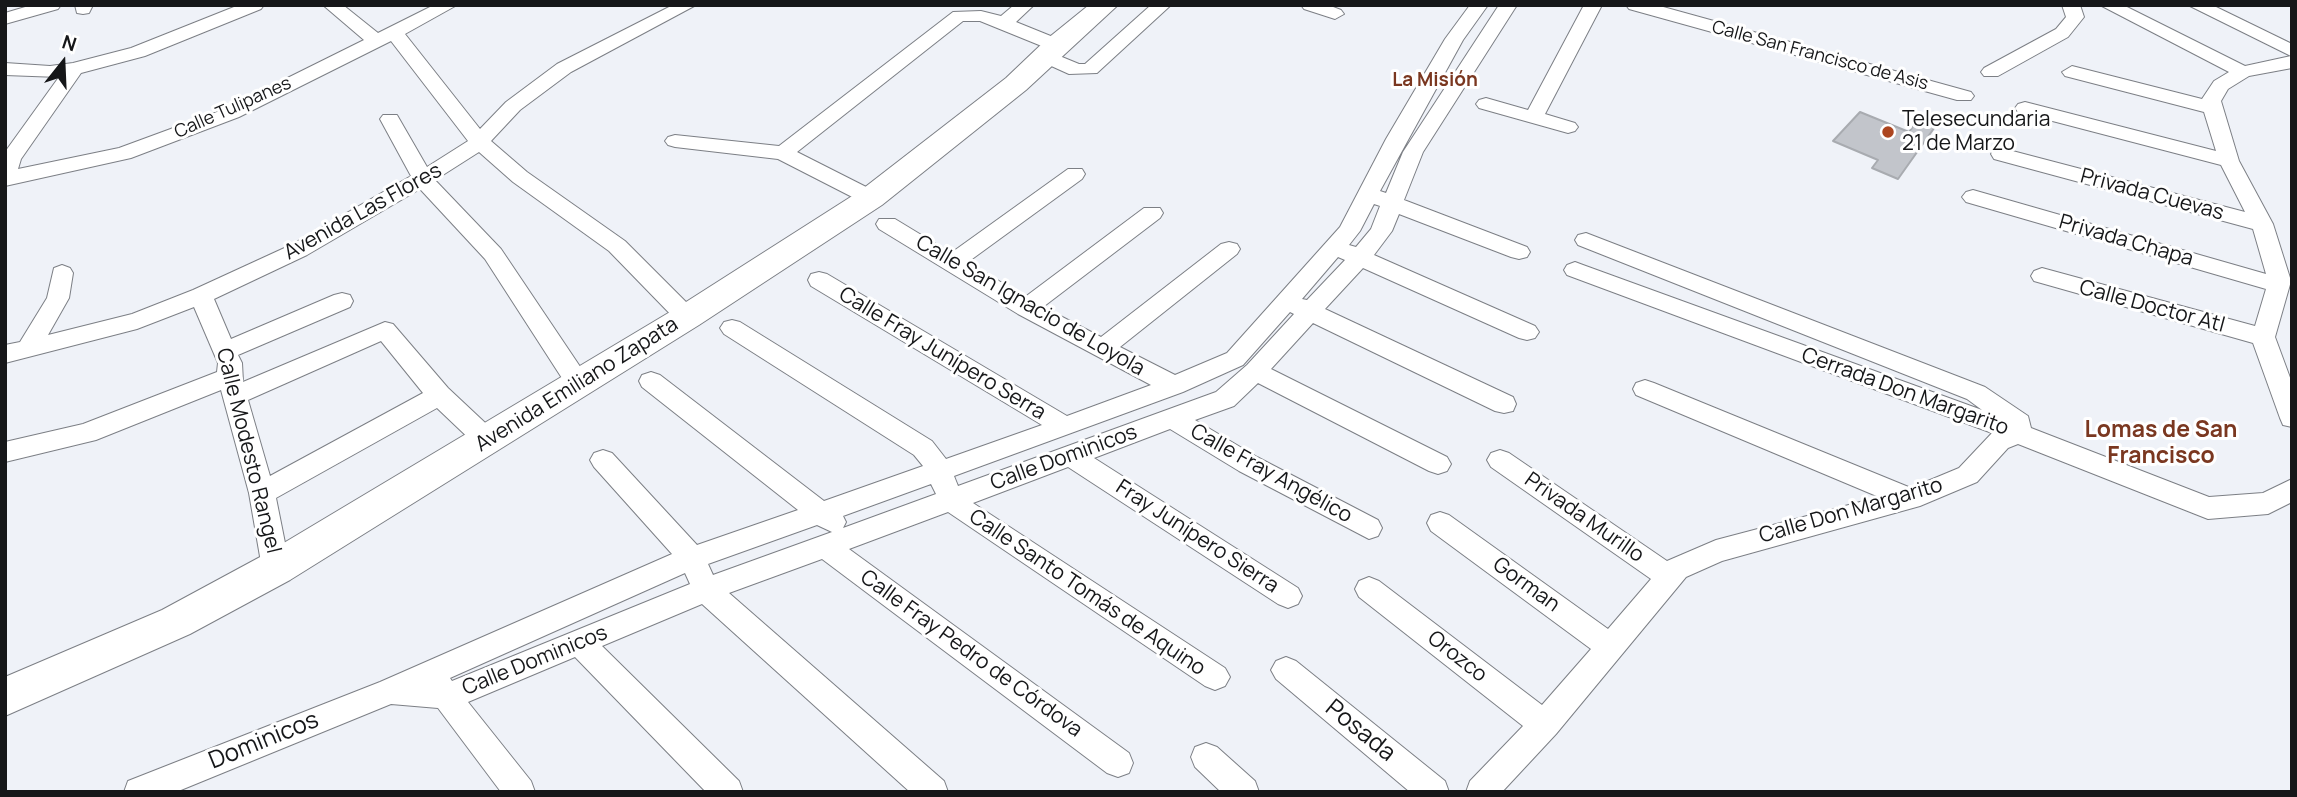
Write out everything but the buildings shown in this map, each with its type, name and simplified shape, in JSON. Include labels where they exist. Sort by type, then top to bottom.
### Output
[{"type":"main road","name":"Avenida Emiliano Zapata","points":[[5,697],[176,622],[276,568],[687,317],[879,211],[1016,85],[1050,50],[1105,5]]},
{"type":"street","points":[[5,19],[52,5]]},
{"type":"street","points":[[5,69],[50,72],[74,69],[138,52],[255,5]]},
{"type":"street","points":[[332,5],[385,36],[479,142],[520,177],[617,246],[687,317]]},
{"type":"street","name":"Calle Tulipanes","points":[[5,179],[124,153],[232,113],[448,5]]},
{"type":"street","name":"Avenida Las Flores","points":[[16,352],[137,321],[201,296],[299,250],[424,181],[479,142],[513,106],[547,79],[647,13],[687,5]]},
{"type":"street","points":[[1004,23],[1025,5]]},
{"type":"street","points":[[675,141],[783,153],[959,16],[981,16],[1004,23],[1050,50],[1076,70],[1090,69],[1162,5]]},
{"type":"street","points":[[1310,5],[1335,14]]},
{"type":"street","name":"Calle Dominicos","points":[[449,696],[706,590],[1225,399],[1310,312],[1381,231],[1438,90],[1454,39],[1479,5]]},
{"type":"street","name":"Calle Dominicos","points":[[426,673],[692,558],[1065,427],[1174,386],[1235,359],[1349,231],[1366,194],[1438,90],[1508,5]]},
{"type":"street","points":[[1534,117],[1593,5]]},
{"type":"street","name":"Calle San Francisco de Asis","points":[[1635,5],[1964,96]]},
{"type":"street","points":[[1991,72],[2062,33],[2076,17],[2071,5]]},
{"type":"street","points":[[2109,5],[2243,72]]},
{"type":"street","points":[[2197,5],[2292,51]]},
{"type":"street","points":[[2292,61],[2243,72],[2221,85],[2211,101],[2229,161],[2262,224],[2280,281],[2263,337],[2292,418]]},
{"type":"street","points":[[5,179],[11,159],[74,69]]},
{"type":"street","points":[[2073,72],[2213,108]]},
{"type":"street","points":[[1486,104],[1568,127]]},
{"type":"street","points":[[2025,108],[2229,161]]},
{"type":"street","points":[[390,119],[424,181],[493,254],[578,383]]},
{"type":"street","name":"Calle San Ignacio de Loyola","points":[[783,153],[879,211],[953,262],[1026,307],[1174,386]]},
{"type":"street","name":"Privada Cuevas","points":[[2001,155],[2262,224]]},
{"type":"street","points":[[953,262],[1075,174]]},
{"type":"street","points":[[1366,194],[1519,253]]},
{"type":"street","name":"Privada Chapa","points":[[1973,197],[2279,285]]},
{"type":"street","points":[[1026,307],[1153,213]]},
{"type":"street","name":"Cerrada Don Margarito","points":[[1575,270],[2018,433],[2019,423],[1976,393],[1586,240]]},
{"type":"street","points":[[1335,246],[1527,332]]},
{"type":"street","points":[[1102,349],[1229,249]]},
{"type":"street","points":[[16,352],[58,298],[61,273]]},
{"type":"street","name":"Calle Doctor Atl","points":[[2042,276],[2263,337]]},
{"type":"street","name":"Calle Fray Junípero Serra","points":[[818,280],[1065,427]]},
{"type":"street","name":"Calle Modesto Rangel","points":[[201,296],[230,363],[231,387],[262,493],[276,568]]},
{"type":"street","points":[[1287,299],[1504,404]]},
{"type":"street","points":[[225,351],[342,301]]},
{"type":"street","name":"Calle Santo Tomás de Aquino","points":[[732,328],[923,448],[941,472],[951,499],[962,509],[1215,677]]},
{"type":"street","points":[[5,452],[87,433],[231,387],[385,330],[439,395],[487,440]]},
{"type":"street","points":[[1255,371],[1438,464]]},
{"type":"street","name":"Calle Fray Pedro de Córdova","points":[[651,381],[824,513],[836,541],[1118,763]]},
{"type":"street","points":[[1645,389],[1911,499]]},
{"type":"street","points":[[262,493],[439,395]]},
{"type":"street","name":"Calle Fray Angélico","points":[[1173,419],[1248,464],[1370,527]]},
{"type":"street","points":[[2018,433],[2208,508],[2268,503],[2292,489]]},
{"type":"street","name":"Calle Don Margarito","points":[[1481,792],[1545,724],[1676,569],[1716,551],[1911,499],[1968,475],[1999,441],[2018,433]]},
{"type":"street","name":"Fray Junípero Sierra","points":[[1071,456],[1288,596]]},
{"type":"street","points":[[603,460],[692,558],[706,590],[933,792]]},
{"type":"street","name":"Privada Murillo","points":[[1500,460],[1669,577]]},
{"type":"street","name":"Gorman","points":[[1440,523],[1611,647]]},
{"type":"street","name":"Orozco","points":[[1370,589],[1545,724]]},
{"type":"street","points":[[579,642],[728,792]]},
{"type":"street","name":"Posada","points":[[1286,670],[1434,792]]},
{"type":"street","points":[[426,673],[449,696],[520,792]]},
{"type":"street","name":"Dominicos","points":[[139,792],[390,691],[426,673]]},
{"type":"street","name":"Dominicos","points":[[390,691],[449,696]]},
{"type":"street","points":[[1206,757],[1244,792]]},
{"type":"place","name":"Telesecundaria 21 de Marzo","points":[[1888,132]]},
{"type":"district","name":"La Misión","points":[[1435,81]]},
{"type":"district","name":"Lomas de San Francisco","points":[[2161,444]]}]
